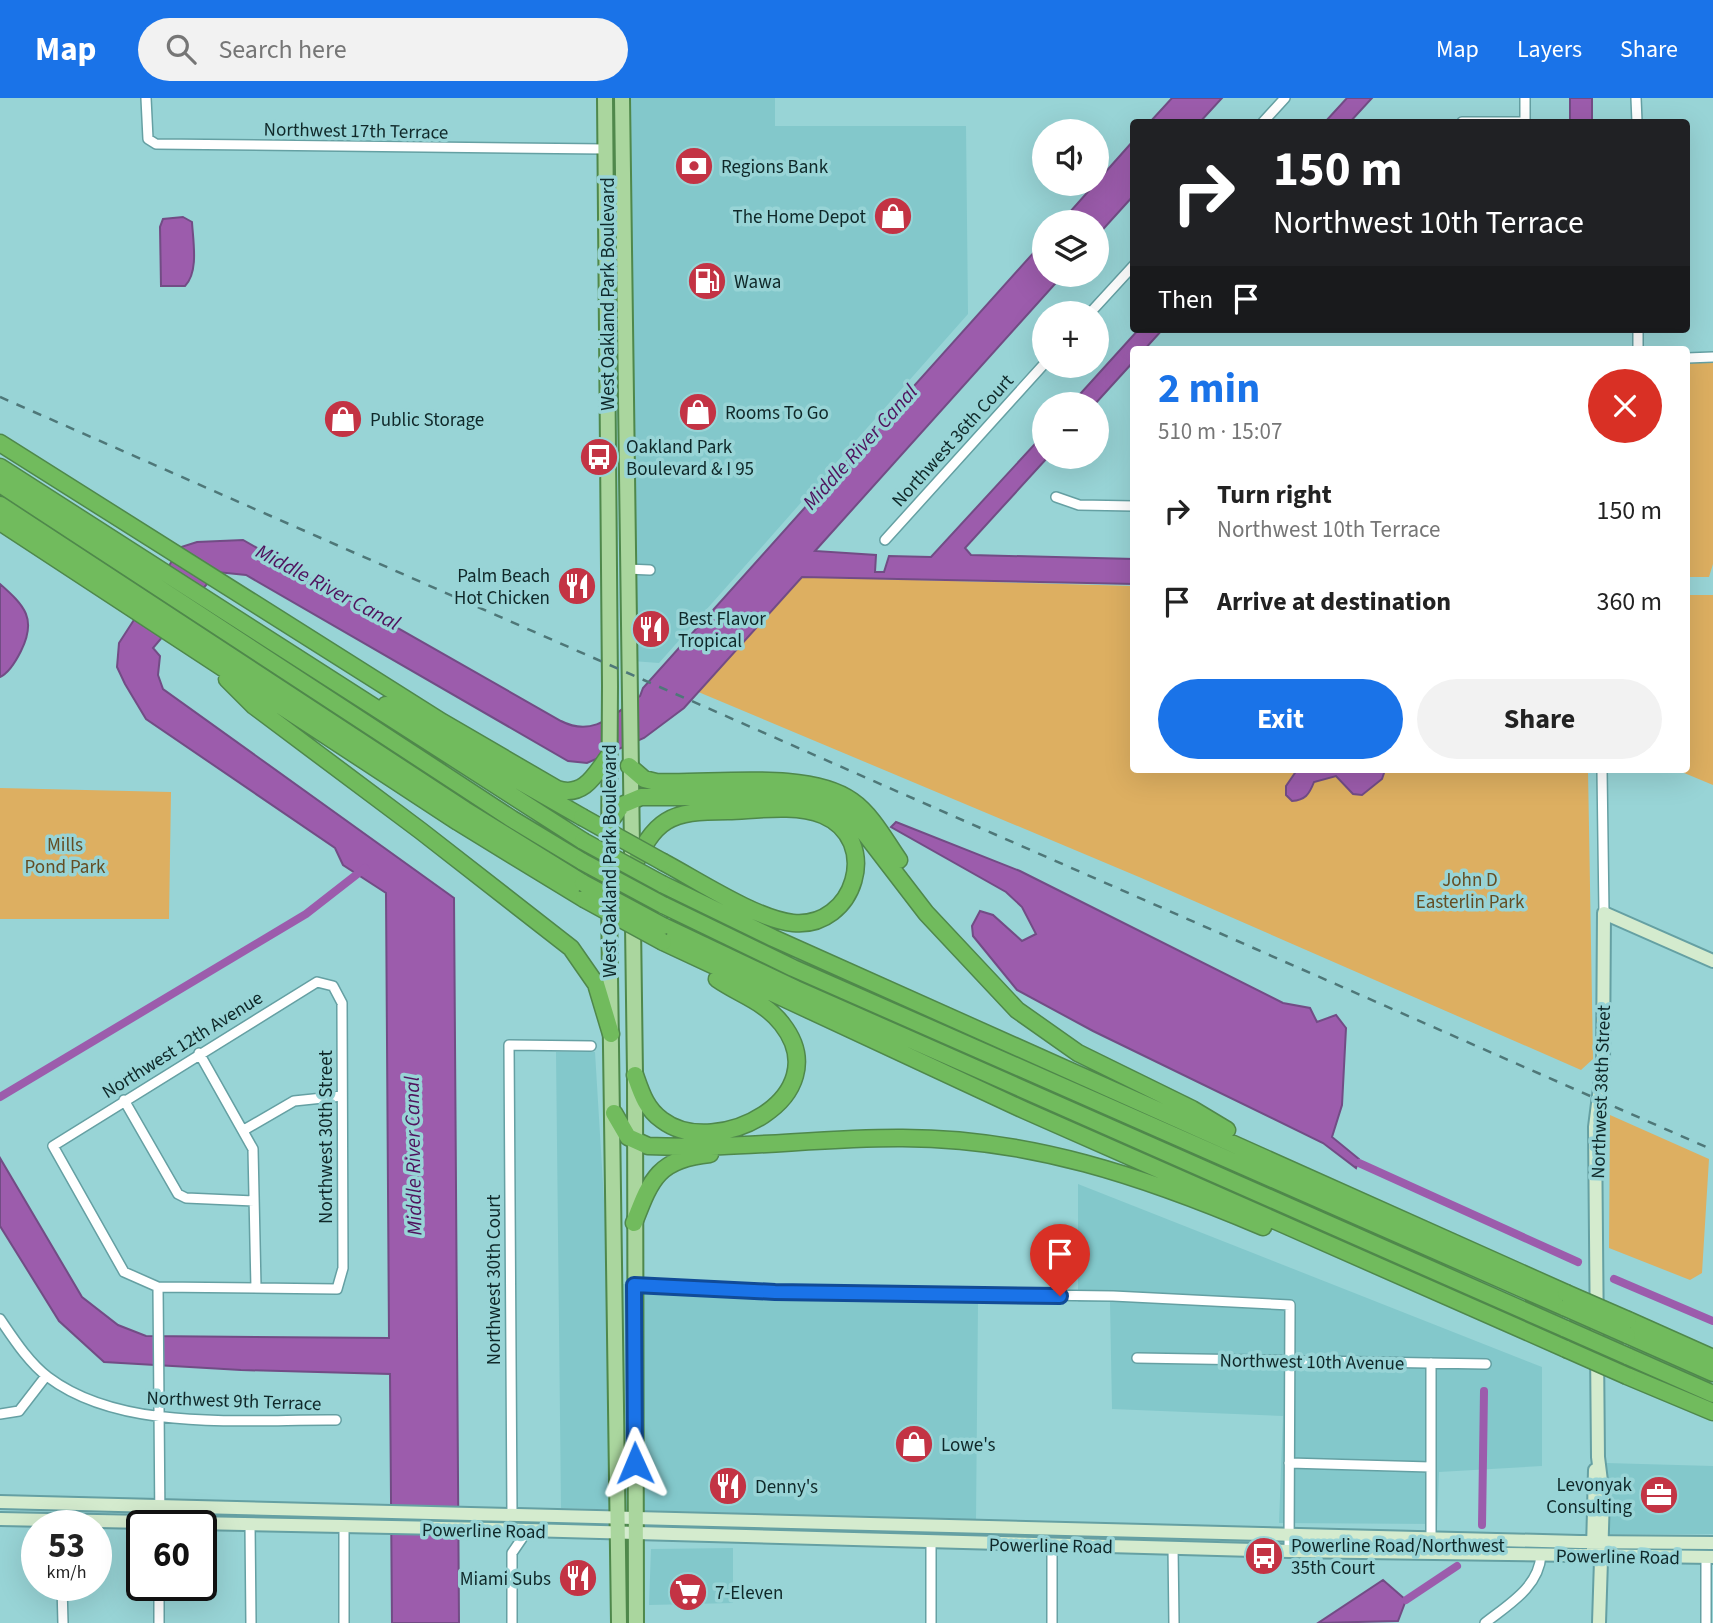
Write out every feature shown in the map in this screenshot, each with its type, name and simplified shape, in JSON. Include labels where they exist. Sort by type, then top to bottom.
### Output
[{"type":"highway","points":[[0,443],[442,722],[557,789],[570,792],[582,789],[608,757]]},
{"type":"highway","points":[[0,467],[488,803],[583,862],[663,905],[793,968],[1627,1328],[1713,1373]]},
{"type":"highway","points":[[0,484],[157,577]]},
{"type":"highway","points":[[0,505],[171,626],[497,831],[584,891]]},
{"type":"highway","points":[[0,522],[139,604]]},
{"type":"highway","points":[[189,598],[326,677],[583,841],[662,884],[747,926],[1286,1166],[1566,1301]]},
{"type":"highway","points":[[171,626],[254,706],[421,831],[570,948],[596,984],[611,1034]]},
{"type":"highway","points":[[206,657],[474,832],[663,934],[985,1092],[1713,1412]]},
{"type":"highway","points":[[326,677],[391,707],[582,817],[663,862],[784,921],[801,923],[823,918],[838,909],[850,894],[856,872],[851,842],[831,820],[809,811],[774,810],[693,811],[671,817],[649,835],[631,872]]},
{"type":"highway","points":[[629,762],[652,782],[805,784],[843,795],[870,820],[968,959]]},
{"type":"highway","points":[[608,824],[617,808],[630,800],[645,796],[794,796],[830,803],[853,818],[926,913],[1002,996],[1053,1038],[1192,1109],[1286,1166]]},
{"type":"highway","points":[[635,1075],[645,1100],[659,1118],[675,1128],[699,1131],[733,1127],[764,1115],[786,1096],[796,1073],[792,1041],[771,1012],[663,934]]},
{"type":"highway","points":[[663,934],[769,977],[1713,1394]]},
{"type":"highway","points":[[1008,1043],[1108,1106]]},
{"type":"highway","points":[[614,1113],[625,1133],[635,1143],[654,1146],[927,1138],[1036,1150],[1151,1181],[1271,1231],[1339,1249]]},
{"type":"highway","points":[[634,1223],[648,1186],[670,1163],[693,1155],[784,1143]]},
{"type":"highway","points":[[1196,1186],[1320,1220]]},
{"type":"highway","points":[[1627,1328],[1713,1358]]},
{"type":"main road","name":"West Oakland Park Boulevard","points":[[605,98],[610,686],[608,824],[619,1623]]},
{"type":"main road","name":"West Oakland Park Boulevard","points":[[622,98],[635,1075],[636,1623]]},
{"type":"main road","points":[[606,149],[618,155],[623,163]]},
{"type":"main road","points":[[607,327],[616,341],[625,345]]},
{"type":"main road","points":[[607,412],[616,416],[626,432]]},
{"type":"main road","points":[[609,548],[614,560],[627,569],[614,579],[609,594]]},
{"type":"main road","points":[[1604,913],[1713,961]]},
{"type":"main road","name":"Northwest 38th Street","points":[[1597,1623],[1597,1543],[1603,1491],[1598,1457],[1595,1127],[1603,1065],[1604,913]]},
{"type":"main road","points":[[615,1260],[623,1276],[634,1285]]},
{"type":"main road","name":"Powerline Road","points":[[0,1502],[1597,1543],[1713,1543]]},
{"type":"main road","points":[[344,1527],[353,1520],[384,1511]]},
{"type":"main road","points":[[492,1528],[512,1514]]},
{"type":"main road","name":"Powerline Road","points":[[0,1519],[21,1520]]},
{"type":"main road","points":[[838,1539],[849,1533],[855,1522]]},
{"type":"main road","points":[[857,1540],[894,1523]]},
{"type":"main road","name":"Powerline Road","points":[[217,1525],[492,1528],[618,1534],[1289,1551],[1710,1557]]},
{"type":"main road","points":[[1022,1544],[1042,1537],[1051,1527]]},
{"type":"main road","points":[[1052,1545],[1063,1536],[1084,1528]]},
{"type":"street","name":"Northwest 17th Terrace","points":[[146,98],[148,139],[156,144],[606,149]]},
{"type":"street","points":[[1266,119],[1285,98]]},
{"type":"street","points":[[1525,98],[1525,119]]},
{"type":"street","points":[[1636,98],[1637,119]]},
{"type":"street","points":[[1101,301],[1130,269]]},
{"type":"street","points":[[1690,358],[1713,357]]},
{"type":"street","name":"Northwest 36th Court","points":[[885,540],[1032,377]]},
{"type":"street","points":[[1056,497],[1079,505],[1130,506]]},
{"type":"street","points":[[627,569],[650,569]]},
{"type":"street","name":"Northwest 38th Street","points":[[1602,773],[1604,913]]},
{"type":"street","name":"Northwest 12th Avenue","points":[[158,1287],[124,1272],[52,1146],[198,1053],[317,982],[333,986]]},
{"type":"street","name":"Northwest 30th Street","points":[[256,1288],[337,1289],[342,1268],[342,1003],[333,986]]},
{"type":"street","name":"Northwest 30th Court","points":[[512,1514],[509,1045],[591,1046]]},
{"type":"street","points":[[160,1510],[158,1287],[256,1288],[253,1149],[198,1053]]},
{"type":"street","points":[[244,1130],[294,1101],[342,1096]]},
{"type":"street","points":[[124,1100],[178,1194],[186,1198],[254,1201]]},
{"type":"street","points":[[634,1285],[775,1292],[1113,1296],[1290,1305],[1289,1551]]},
{"type":"street","name":"Northwest 9th Terrace","points":[[0,1319],[46,1376],[80,1397],[124,1413],[158,1417],[336,1420]]},
{"type":"street","name":"Northwest 10th Avenue","points":[[1137,1358],[1486,1364]]},
{"type":"street","points":[[1431,1538],[1432,1363]]},
{"type":"street","points":[[0,1414],[19,1410],[46,1376]]},
{"type":"street","points":[[1289,1463],[1430,1467]]},
{"type":"street","points":[[62,1503],[62,1510]]},
{"type":"street","points":[[250,1525],[251,1623]]},
{"type":"street","points":[[344,1527],[344,1623]]},
{"type":"street","points":[[512,1623],[512,1553],[527,1531]]},
{"type":"street","points":[[930,1623],[931,1542]]},
{"type":"street","points":[[1052,1545],[1052,1623]]},
{"type":"street","points":[[1173,1547],[1174,1623]]},
{"type":"street","points":[[1488,1622],[1533,1583],[1540,1570],[1541,1555]]},
{"type":"street","points":[[1706,1623],[1710,1557]]},
{"type":"street","points":[[62,1601],[62,1623]]},
{"type":"street","points":[[159,1601],[159,1623]]},
{"type":"shaded area","points":[[628,98],[775,98],[775,126],[966,126],[968,314],[659,663],[632,661]]},
{"type":"shaded area","points":[[556,1052],[595,1052],[609,1283],[978,1303],[976,1520],[561,1508]]},
{"type":"shaded area","points":[[1078,1184],[1542,1367],[1542,1466],[1439,1472],[1437,1524],[1279,1523],[1283,1416],[1112,1409],[1110,1302],[1078,1302]]},
{"type":"shaded area","points":[[1606,1463],[1713,1466],[1713,1534],[1607,1534]]},
{"type":"shaded area","points":[[733,1548],[733,1603],[649,1605],[651,1549]]},
{"type":"green space","points":[[1713,361],[1713,564],[1709,577],[1690,577],[1690,362]]},
{"type":"green space","name":"John D Easterlin Park","points":[[802,577],[1130,586],[1130,773],[1588,773],[1593,1059],[1581,1070],[1139,877],[696,691]]},
{"type":"green space","points":[[1690,595],[1713,595],[1713,785],[1684,773],[1690,773]]},
{"type":"green space","name":"Mills Pond Park","points":[[0,788],[171,792],[169,919],[0,919]]},
{"type":"green space","points":[[1610,1115],[1709,1159],[1702,1273],[1690,1280],[1609,1248]]},
{"type":"water","points":[[1172,98],[1222,98],[1203,119],[1153,119]]},
{"type":"water","points":[[1347,98],[1372,98],[1353,119],[1328,119]]},
{"type":"water","points":[[1570,98],[1592,98],[1592,119],[1570,119]]},
{"type":"water","points":[[1130,144],[1130,199],[1109,223],[1109,210],[1072,210],[1084,196],[1109,196],[1109,168]]},
{"type":"water","points":[[183,217],[192,222],[192,273],[185,286],[161,286],[160,227],[163,219]]},
{"type":"water","name":"Middle River Canal","points":[[1032,254],[1032,287],[1052,287],[1040,301],[1032,301],[1032,310],[815,551],[876,555],[875,572],[884,572],[889,556],[931,557],[1032,447],[1032,469],[1037,469],[965,548],[971,555],[1130,559],[1130,584],[802,577],[684,708],[644,738],[587,763],[568,761],[246,575],[217,572],[153,648],[160,656],[158,675],[163,689],[454,898],[459,1623],[392,1623],[390,1374],[241,1370],[104,1362],[59,1321],[0,1226],[0,1158],[82,1297],[118,1325],[146,1336],[389,1338],[386,893],[343,865],[335,848],[146,719],[117,667],[119,643],[181,547],[197,542],[243,540],[573,726],[584,727],[603,722],[640,696],[643,688]]},
{"type":"water","points":[[1135,333],[1159,333],[1148,346],[1130,346],[1130,365],[1106,392],[1082,392],[1095,378],[1109,378],[1109,362]]},
{"type":"water","points":[[0,584],[22,606],[28,630],[17,659],[0,677]]},
{"type":"water","points":[[1295,773],[1384,773],[1382,779],[1362,795],[1353,794],[1336,776],[1314,782],[1306,796],[1292,801],[1286,795],[1286,786]]},
{"type":"water","points":[[896,822],[1020,871],[1283,1003],[1310,1008],[1317,1022],[1336,1015],[1346,1028],[1342,1105],[1332,1137],[1359,1159],[1356,1168],[1323,1143],[1093,1031],[1017,990],[973,936],[972,926],[980,911],[993,915],[1022,941],[1036,934],[1022,907],[1006,892],[891,827]]},
{"type":"water","points":[[1383,1580],[1406,1600],[1398,1621],[1318,1623]]},
{"type":"waterway","points":[[0,1097],[306,914],[365,868]]},
{"type":"waterway","points":[[1359,1163],[1578,1262]]},
{"type":"waterway","points":[[1614,1279],[1713,1321]]},
{"type":"waterway","points":[[1482,1525],[1484,1391]]},
{"type":"waterway","points":[[1406,1600],[1457,1566]]},
{"type":"railway","points":[[0,397],[1713,1150]]},
{"type":"place","name":"Regions Bank","points":[[694,166]]},
{"type":"place","name":"The Home Depot","points":[[893,216]]},
{"type":"place","name":"Wawa","points":[[707,281]]},
{"type":"place","name":"Rooms To Go","points":[[698,412]]},
{"type":"place","name":"Public Storage","points":[[343,419]]},
{"type":"place","name":"Oakland Park Boulevard & I 95","points":[[599,457]]},
{"type":"place","name":"Palm Beach Hot Chicken","points":[[577,586]]},
{"type":"place","name":"Best Flavor Tropical","points":[[651,629]]},
{"type":"place","name":"Lowe's","points":[[914,1444]]},
{"type":"place","name":"Denny's","points":[[728,1486]]},
{"type":"place","name":"Levonyak Consulting","points":[[1659,1495]]},
{"type":"place","name":"Powerline Road/Northwest 35th Court","points":[[1264,1556]]},
{"type":"place","name":"Miami Subs","points":[[578,1578]]},
{"type":"place","name":"7-Eleven","points":[[688,1592]]},
{"type":"route","points":[[635,1463],[634,1285],[775,1292],[1060,1296]]}]
